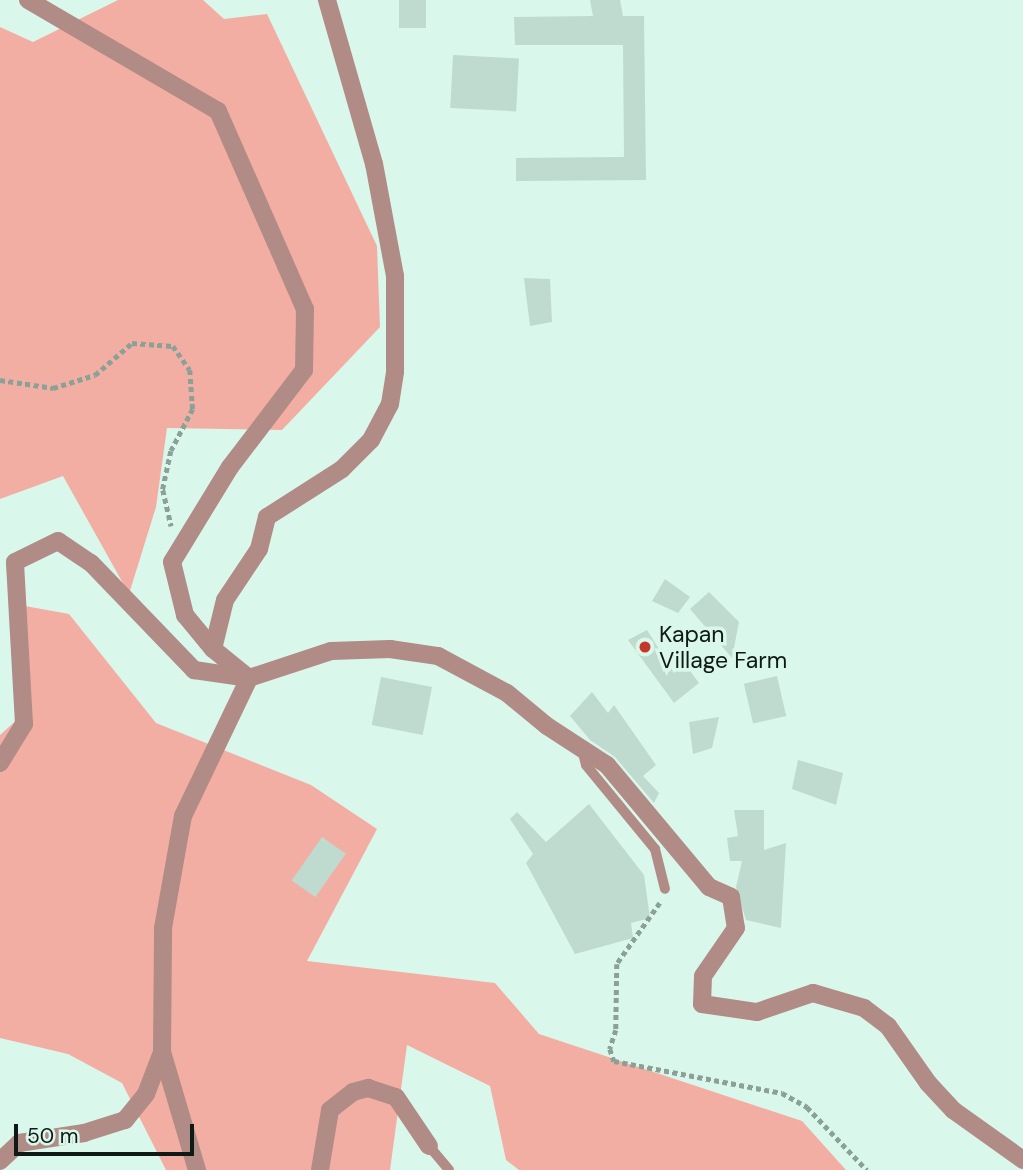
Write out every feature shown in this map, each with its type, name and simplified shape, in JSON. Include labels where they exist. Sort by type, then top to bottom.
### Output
[{"type":"street","points":[[28,0],[218,111],[305,309],[304,370],[230,467],[172,562],[185,615],[214,649],[249,678]]},
{"type":"street","points":[[214,649],[225,600],[259,549],[267,517],[342,469],[371,440],[390,404],[395,371],[395,276],[374,164],[327,0]]},
{"type":"street","points":[[0,763],[24,724],[15,562],[58,541],[91,563],[194,670],[249,678],[331,651],[390,649],[438,656],[507,693],[607,765],[709,887],[731,897],[736,928],[703,976],[702,1004],[757,1012],[813,993],[864,1008],[888,1026],[953,1110],[1023,1160]]},
{"type":"street","points":[[197,1170],[162,1052],[163,928],[183,816],[249,678]]},
{"type":"street","points":[[0,1161],[19,1143],[84,1133],[125,1120],[146,1094],[162,1052]]},
{"type":"street","points":[[320,1170],[327,1117],[340,1099],[353,1092],[375,1089],[396,1097],[429,1146]]},
{"type":"lane","points":[[582,748],[586,765],[655,849],[665,889]]},
{"type":"lane","points":[[429,1146],[449,1170]]},
{"type":"path","points":[[0,380],[53,388],[95,375],[132,343],[173,346],[190,370],[193,409],[172,451],[163,490],[178,550]]},
{"type":"path","points":[[665,889],[657,913],[617,964],[616,1030],[610,1049],[614,1061],[782,1093],[807,1107],[867,1170]]},
{"type":"shaded area","points":[[118,0],[203,0],[224,19],[267,14],[377,246],[380,327],[282,430],[167,428],[156,507],[129,594],[63,476],[0,499],[0,27],[33,42]]},
{"type":"shaded area","points":[[25,606],[69,614],[156,723],[311,785],[377,829],[307,961],[495,983],[539,1034],[802,1121],[846,1170],[519,1170],[506,1160],[490,1086],[407,1045],[390,1170],[166,1170],[122,1083],[68,1054],[0,1038],[0,735],[19,718]]},
{"type":"building","points":[[399,0],[426,0],[426,28],[399,28]]},
{"type":"building","points":[[590,0],[620,0],[623,16],[644,16],[646,180],[516,181],[516,158],[624,157],[623,45],[515,45],[514,17],[593,16]]},
{"type":"building","points":[[453,55],[519,58],[516,111],[450,108]]},
{"type":"building","points":[[524,278],[550,279],[552,322],[530,326]]},
{"type":"building","points":[[665,579],[690,597],[678,613],[652,601]]},
{"type":"building","points":[[709,592],[739,622],[732,658],[690,609]]},
{"type":"building","points":[[647,630],[674,673],[685,664],[699,683],[674,703],[628,640]]},
{"type":"building","points":[[777,676],[786,716],[753,724],[744,684]]},
{"type":"building","points":[[381,677],[432,687],[423,735],[372,725]]},
{"type":"building","points":[[592,692],[608,713],[614,705],[656,765],[643,776],[659,793],[654,803],[615,757],[590,740],[570,716]]},
{"type":"building","points":[[719,717],[712,748],[693,754],[689,722]]},
{"type":"building","points":[[798,760],[843,773],[836,805],[792,789]]},
{"type":"building","points":[[589,804],[644,875],[650,918],[631,923],[633,938],[575,954],[526,863],[533,854],[510,819],[517,812],[546,842]]},
{"type":"building","points":[[734,810],[764,810],[764,850],[786,843],[781,928],[746,920],[736,887],[742,861],[730,861],[727,838],[738,836]]},
{"type":"building","points":[[322,837],[346,854],[315,897],[292,880]]},
{"type":"place","name":"Kapan Village Farm","points":[[645,647]]}]
